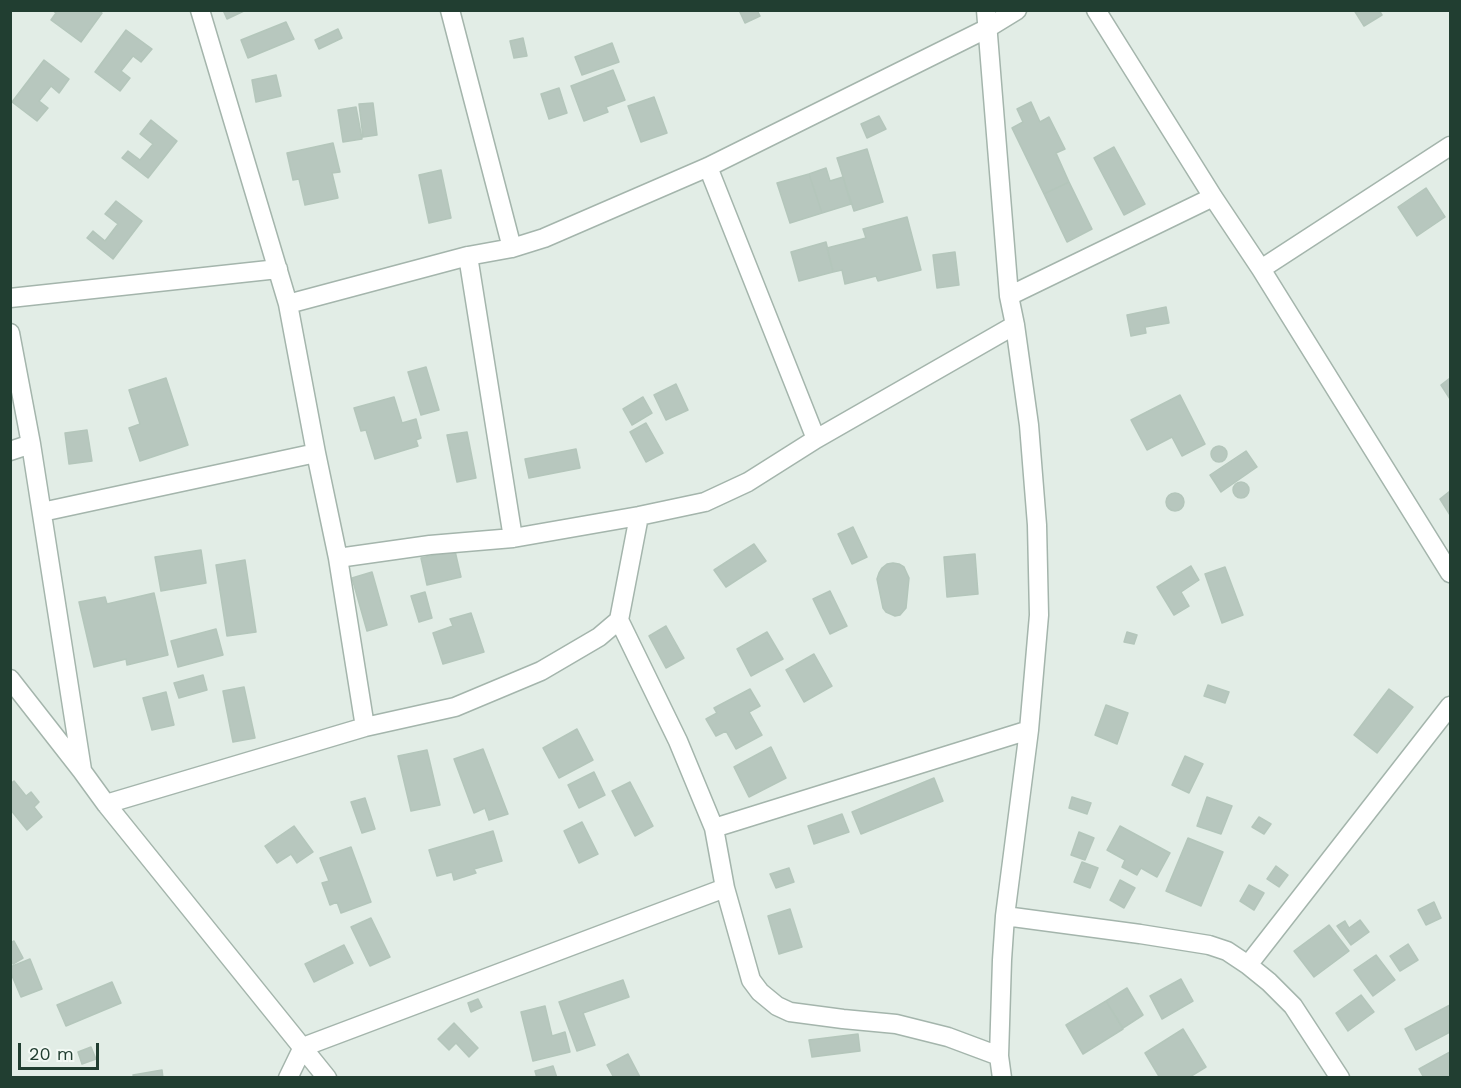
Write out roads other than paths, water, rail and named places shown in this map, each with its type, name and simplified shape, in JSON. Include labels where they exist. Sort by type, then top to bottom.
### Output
[{"type":"street","points":[[200,10],[288,303],[338,558],[365,727]]},
{"type":"street","points":[[450,10],[512,248]]},
{"type":"street","points":[[288,303],[468,256],[512,248],[544,238],[708,167],[986,20],[1017,10]]},
{"type":"street","points":[[1096,10],[1450,573]]},
{"type":"street","points":[[986,20],[1009,296],[1029,425],[1037,525],[1039,615],[1029,730],[1005,916],[999,1056],[1002,1077]]},
{"type":"street","points":[[1261,270],[1450,146]]},
{"type":"street","points":[[708,167],[816,440]]},
{"type":"street","points":[[1009,296],[1213,197]]},
{"type":"street","points":[[468,256],[513,538]]},
{"type":"street","points":[[10,298],[278,268]]},
{"type":"street","points":[[338,558],[430,545],[513,538],[705,502],[748,482],[1015,325]]},
{"type":"street","points":[[10,333],[31,444],[82,771]]},
{"type":"street","points":[[10,452],[31,444]]},
{"type":"street","points":[[42,512],[316,453]]},
{"type":"street","points":[[639,516],[619,620],[678,741],[714,828],[724,888],[751,980],[760,992],[777,1006],[790,1012],[896,1024],[948,1037],[999,1056]]},
{"type":"street","points":[[106,804],[365,727],[455,706],[542,671],[599,637],[619,620]]},
{"type":"street","points":[[10,680],[106,804],[327,1077]]},
{"type":"street","points":[[1248,964],[1450,706]]},
{"type":"street","points":[[714,828],[1029,730]]},
{"type":"street","points":[[288,1077],[303,1047],[724,888]]},
{"type":"street","points":[[1005,916],[1140,934],[1209,945],[1227,951],[1248,964],[1293,1006],[1340,1077]]}]
